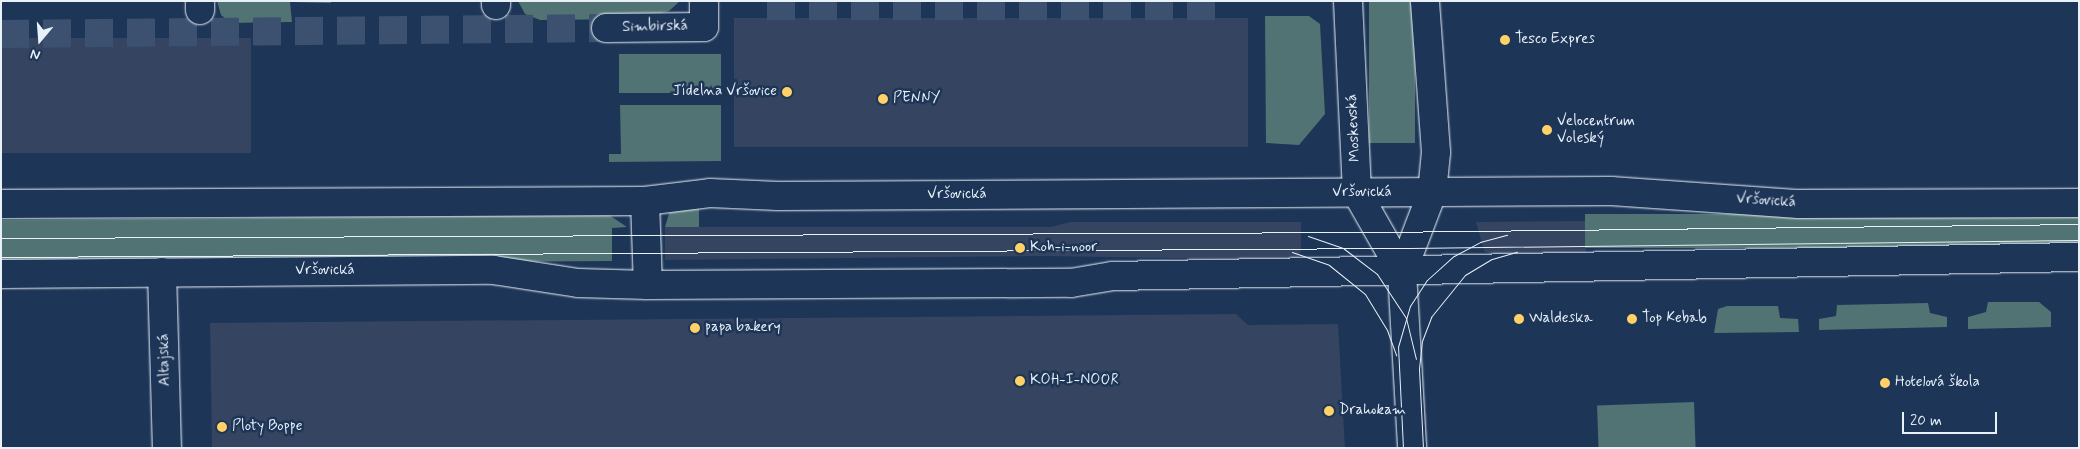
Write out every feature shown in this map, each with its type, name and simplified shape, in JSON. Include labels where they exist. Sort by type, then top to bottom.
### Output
[{"type":"main road","name":"Moskevská","points":[[1348,1],[1357,193],[1402,272]]},
{"type":"main road","name":"Moskevská","points":[[1412,448],[1402,272],[1432,193],[1436,152],[1425,1]]},
{"type":"main road","name":"Simbirská","points":[[606,28],[704,14]]},
{"type":"main road","name":"Vršovická","points":[[1,204],[645,201],[719,193],[778,196],[1611,191],[1799,204],[2079,203]]},
{"type":"main road","points":[[645,201],[648,285]]},
{"type":"main road","name":"Vršovická","points":[[1,274],[493,270],[578,284],[1071,283],[1113,276],[1402,272],[1515,267],[2079,257]]},
{"type":"main road","name":"Altajská","points":[[162,272],[167,448]]},
{"type":"shaded area","points":[[734,18],[1248,18],[1248,147],[734,147]]},
{"type":"shaded area","points":[[1,38],[251,38],[251,153],[1,153]]},
{"type":"shaded area","points":[[1585,221],[1586,254],[1492,255],[1484,251],[1476,222]]},
{"type":"shaded area","points":[[1070,222],[1301,222],[1301,250],[1297,260],[1044,256],[665,260],[665,227],[1051,227]]},
{"type":"shaded area","points":[[1236,314],[1248,325],[1338,324],[1345,448],[212,448],[210,323]]},
{"type":"green space","points":[[217,1],[331,1],[331,3],[290,2],[292,22],[231,23],[221,15]]},
{"type":"green space","points":[[518,1],[680,1],[669,11],[637,19],[540,20],[525,14]]},
{"type":"green space","points":[[1369,1],[1415,1],[1415,143],[1369,143]]},
{"type":"green space","points":[[1265,16],[1309,16],[1320,24],[1325,114],[1299,145],[1266,143]]},
{"type":"green space","points":[[619,54],[721,54],[721,93],[619,93]]},
{"type":"green space","points":[[620,105],[721,105],[721,161],[609,162],[609,154],[621,154]]},
{"type":"green space","points":[[699,202],[699,227],[665,227],[670,210]]},
{"type":"green space","points":[[1585,214],[2079,214],[2079,248],[1585,248]]},
{"type":"green space","points":[[609,215],[627,227],[612,228],[612,261],[1,265],[1,220]]},
{"type":"green space","points":[[1988,302],[2039,302],[2051,312],[2051,327],[1968,329],[1968,317],[1986,312]]},
{"type":"green space","points":[[1928,303],[1930,313],[1947,317],[1947,327],[1819,330],[1819,319],[1836,316],[1837,305]]},
{"type":"green space","points":[[1727,306],[1778,306],[1780,318],[1798,319],[1799,332],[1714,333],[1718,309]]},
{"type":"green space","points":[[1694,402],[1696,448],[1599,448],[1597,405]]},
{"type":"tunnel","points":[[767,6],[1215,6]]},
{"type":"tunnel","points":[[1,34],[606,28]]},
{"type":"tram line","points":[[1,238],[1379,232],[2079,224]]},
{"type":"tram line","points":[[1403,448],[1398,347],[1410,306],[1427,280],[1454,256],[1480,242],[1507,235]]},
{"type":"tram line","points":[[1308,236],[1343,248],[1377,274],[1406,318],[1416,359]]},
{"type":"tram line","points":[[1,257],[1410,248],[2079,240]]},
{"type":"tram line","points":[[1292,252],[1329,265],[1365,294],[1387,330],[1396,355]]},
{"type":"tram line","points":[[1423,448],[1419,369],[1422,341],[1431,317],[1465,275],[1492,259],[1517,252]]},
{"type":"place","name":"Tesco Expres","points":[[1505,40]]},
{"type":"place","name":"Jídelna Vršovice","points":[[787,92]]},
{"type":"place","name":"PENNY","points":[[883,99]]},
{"type":"place","name":"Velocentrum Voleský","points":[[1547,130]]},
{"type":"place","name":"Koh-i-noor","points":[[1020,248]]},
{"type":"place","name":"Waldeska","points":[[1519,319]]},
{"type":"place","name":"Top Kebab","points":[[1632,319]]},
{"type":"place","name":"papa bakery","points":[[695,328]]},
{"type":"place","name":"KOH-I-NOOR","points":[[1020,381]]},
{"type":"place","name":"Hotelová škola","points":[[1885,383]]},
{"type":"place","name":"Drahokam","points":[[1329,411]]},
{"type":"place","name":"Ploty Boppe","points":[[222,427]]}]
